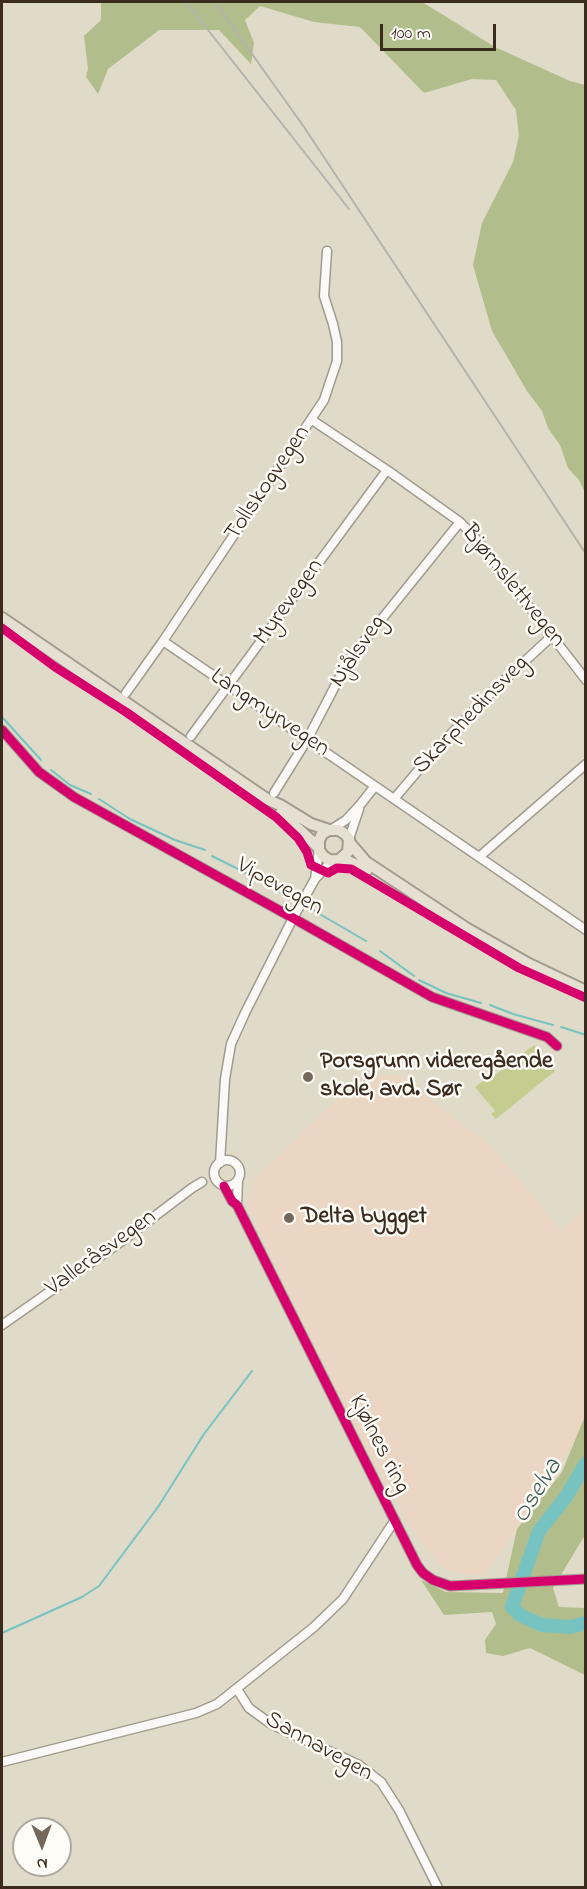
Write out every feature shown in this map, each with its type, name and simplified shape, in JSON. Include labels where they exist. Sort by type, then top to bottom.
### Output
[{"type":"main road","points":[[2,618],[271,796],[280,805],[311,824],[343,831],[359,856],[466,928],[507,953],[585,991]]},
{"type":"main road","points":[[271,796],[323,856],[363,867],[429,910],[466,928]]},
{"type":"main road","points":[[319,849],[320,837],[330,829]]},
{"type":"main road","points":[[336,860],[348,852],[349,841]]},
{"type":"main road","points":[[547,973],[585,984]]},
{"type":"street","name":"Tollskogvegen","points":[[126,693],[324,400],[337,362],[337,342],[324,296],[327,251]]},
{"type":"street","name":"Bjørnslettvegen","points":[[312,420],[460,522],[479,542],[585,680]]},
{"type":"street","name":"Myrevegen","points":[[191,736],[387,470]]},
{"type":"street","name":"Njålsveg","points":[[271,796],[307,740],[348,661],[460,522]]},
{"type":"street","name":"Skarphedinsveg","points":[[394,799],[438,747],[497,687],[552,636]]},
{"type":"street","name":"Langmyrvegen","points":[[163,641],[585,930]]},
{"type":"street","name":"Vipevegen","points":[[2,730],[39,772],[74,797],[432,997],[547,1037],[557,1046]]},
{"type":"street","points":[[479,857],[585,765]]},
{"type":"street","points":[[330,829],[360,806],[375,786]]},
{"type":"street","points":[[349,841],[360,806]]},
{"type":"street","points":[[315,879],[319,849]]},
{"type":"street","points":[[222,1143],[230,1162],[237,1167],[238,1180],[234,1184],[224,1186],[214,1177],[222,1143],[220,1122],[231,1044],[245,1012],[315,879],[336,860]]},
{"type":"street","points":[[219,1163],[230,1162]]},
{"type":"street","name":"Kjølnes ring","points":[[237,1205],[238,1180]]},
{"type":"street","name":"Valleråsvegen","points":[[2,1325],[202,1182]]},
{"type":"street","name":"Kjølnes ring","points":[[224,1186],[232,1201],[237,1205],[417,1565],[433,1580],[450,1586],[585,1579]]},
{"type":"street","points":[[2,1762],[203,1711],[217,1704],[314,1627],[343,1599],[395,1520]]},
{"type":"street","name":"Sannavegen","points":[[237,1689],[249,1708],[271,1724],[359,1765],[381,1782],[399,1810],[438,1887]]},
{"type":"shaded area","points":[[362,1075],[398,1075],[489,1144],[561,1230],[585,1210],[585,1426],[485,1575],[470,1575],[441,1567],[410,1526],[359,1435],[276,1268],[247,1202],[255,1178]]},
{"type":"green space","points":[[101,2],[422,2],[495,47],[570,81],[585,85],[585,493],[579,480],[568,468],[560,445],[548,428],[542,411],[527,391],[492,331],[473,265],[482,223],[513,162],[519,135],[516,110],[496,80],[472,79],[424,93],[360,27],[314,22],[260,6],[245,20],[254,43],[251,64],[219,30],[159,30],[108,69],[98,94],[86,77],[88,69],[84,36],[101,20]]},
{"type":"green space","points":[[534,1045],[555,1071],[496,1119],[491,1114],[495,1111],[475,1087],[488,1077],[490,1079]]},
{"type":"green space","points":[[585,1416],[585,1535],[553,1588],[559,1607],[585,1608],[585,1675],[530,1648],[503,1656],[486,1653],[485,1640],[496,1624],[492,1612],[444,1615],[421,1580],[446,1592],[503,1593],[517,1529],[562,1472]]},
{"type":"waterway","points":[[2,717],[41,760]]},
{"type":"waterway","points":[[51,770],[70,785],[91,794]]},
{"type":"waterway","points":[[99,799],[130,819],[175,840],[205,850]]},
{"type":"waterway","points":[[212,856],[252,876]]},
{"type":"waterway","points":[[259,879],[288,897]]},
{"type":"waterway","points":[[311,909],[366,941]]},
{"type":"waterway","points":[[380,951],[414,976]]},
{"type":"waterway","points":[[419,980],[446,993],[481,1003]]},
{"type":"waterway","points":[[490,1005],[553,1025]]},
{"type":"waterway","points":[[561,1027],[586,1035]]},
{"type":"waterway","points":[[2,1633],[82,1597],[99,1586],[158,1507],[204,1434],[252,1371]]},
{"type":"waterway","name":"Oselva","points":[[586,1463],[566,1497],[539,1531],[512,1607],[520,1615],[542,1625],[570,1627],[586,1623]]},
{"type":"railway","points":[[186,2],[349,209]]},
{"type":"railway","points":[[215,2],[304,127],[586,554]]},
{"type":"cycle path","points":[[2,628],[55,667],[126,712],[276,817],[298,838],[307,852],[311,865],[328,873],[337,868],[351,869],[519,968],[586,998]]},
{"type":"cycle path","points":[[2,730],[39,772],[74,797],[432,997],[547,1037],[557,1046]]},
{"type":"cycle path","points":[[224,1186],[232,1201],[237,1205],[423,1573],[433,1580],[450,1586],[586,1579]]},
{"type":"place","name":"Porsgrunn videregående skole, avd. Sør","points":[[308,1077]]},
{"type":"place","name":"Delta bygget","points":[[289,1218]]}]
